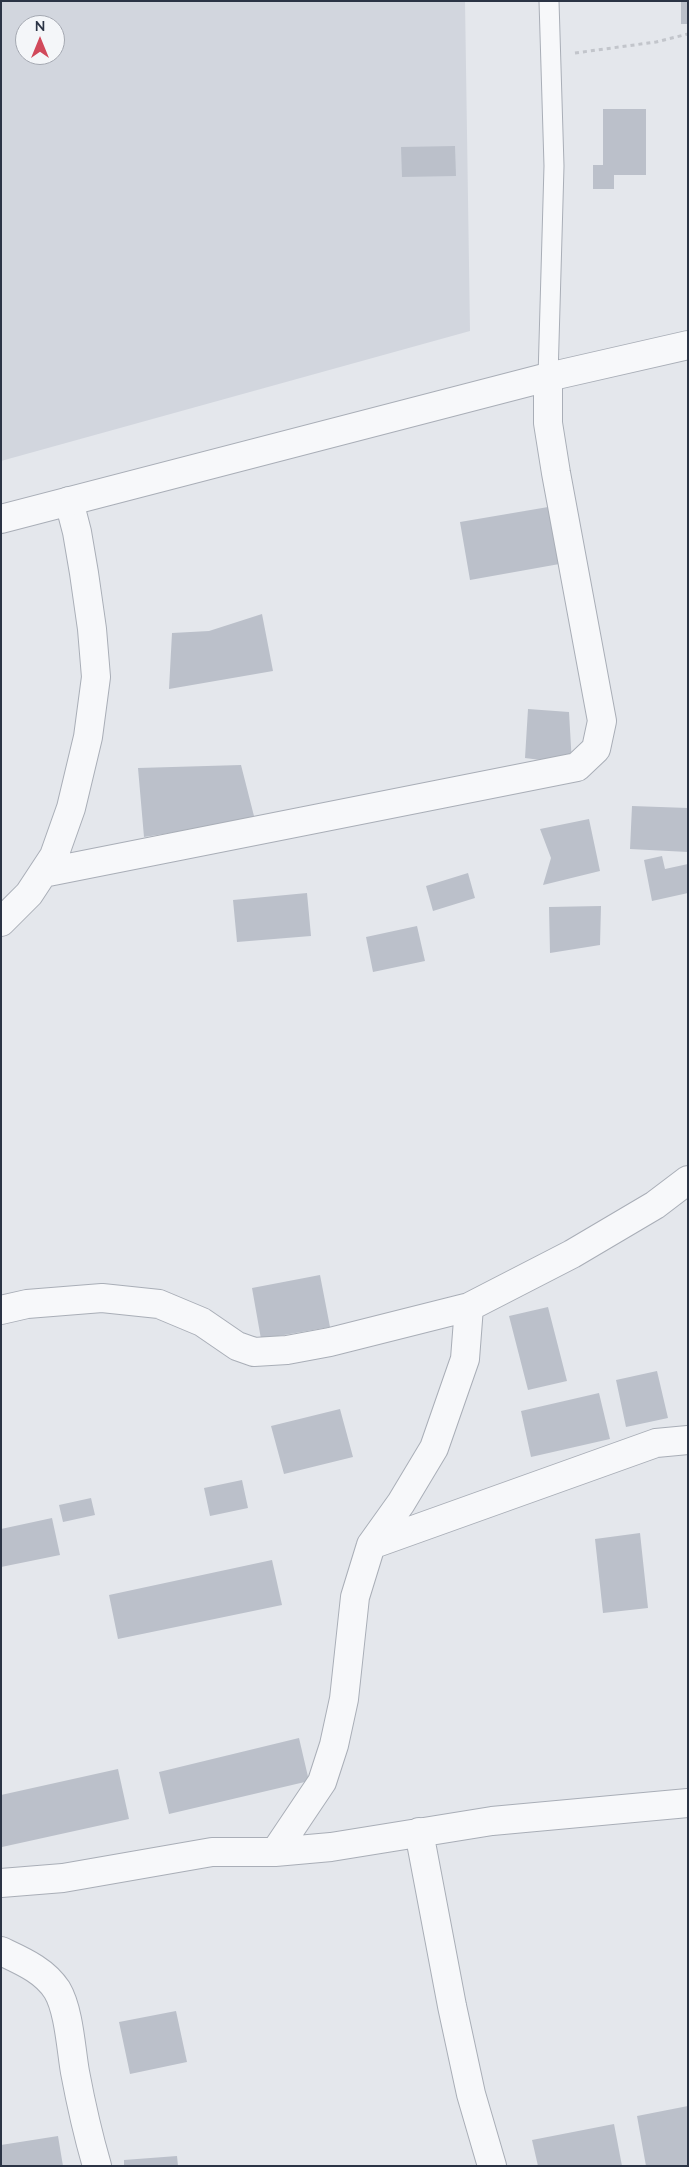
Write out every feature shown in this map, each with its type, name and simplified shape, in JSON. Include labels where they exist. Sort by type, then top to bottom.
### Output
[{"type":"street","points":[[1,519],[548,377],[688,345]]},
{"type":"street","points":[[43,873],[577,767],[596,749],[602,721],[548,423],[548,377]]},
{"type":"street","points":[[1,922],[29,894],[54,856],[71,808],[88,737],[96,677],[92,629],[83,565],[69,501]]},
{"type":"street","points":[[1,1310],[27,1304],[102,1298],[159,1304],[202,1322],[237,1346],[254,1352],[287,1350],[330,1342],[468,1307],[572,1254],[655,1205],[688,1180]]},
{"type":"street","points":[[274,1852],[322,1782],[334,1745],[344,1699],[355,1597],[370,1545],[401,1503],[434,1448],[465,1359],[468,1307]]},
{"type":"street","points":[[370,1545],[656,1443],[688,1440]]},
{"type":"street","points":[[1,1883],[63,1878],[212,1852],[274,1852],[331,1847],[492,1821],[688,1803]]},
{"type":"street","points":[[419,1832],[464,2065],[492,2166]]},
{"type":"street","points":[[1,1951],[36,1968],[57,1991],[69,2026],[86,2125],[97,2166]]},
{"type":"lane","points":[[548,377],[554,166],[549,56],[549,1]]},
{"type":"path","points":[[549,56],[656,42],[688,34]]},
{"type":"shaded area","points":[[1,1],[465,1],[470,331],[1,461]]},
{"type":"building","points":[[681,1],[688,1],[688,24],[681,24]]},
{"type":"building","points":[[603,109],[646,109],[646,175],[614,175],[614,189],[593,189],[593,165],[603,165]]},
{"type":"building","points":[[455,146],[456,176],[402,177],[401,147]]},
{"type":"building","points":[[554,506],[565,563],[470,580],[460,522]]},
{"type":"building","points":[[262,614],[273,671],[169,689],[172,633],[209,631]]},
{"type":"building","points":[[528,709],[569,712],[572,764],[525,758]]},
{"type":"building","points":[[241,765],[255,820],[144,837],[138,768]]},
{"type":"building","points":[[632,806],[688,808],[688,852],[630,849]]},
{"type":"building","points":[[589,819],[600,871],[543,885],[551,858],[540,829]]},
{"type":"building","points":[[662,856],[665,869],[688,864],[688,893],[652,901],[644,860]]},
{"type":"building","points":[[468,873],[475,898],[433,911],[426,886]]},
{"type":"building","points":[[307,893],[311,936],[237,942],[233,900]]},
{"type":"building","points":[[601,906],[600,945],[550,953],[549,907]]},
{"type":"building","points":[[417,926],[425,961],[373,972],[366,937]]},
{"type":"building","points":[[320,1275],[330,1327],[261,1339],[252,1288]]},
{"type":"building","points":[[548,1307],[567,1381],[528,1390],[509,1316]]},
{"type":"building","points":[[657,1371],[668,1418],[626,1427],[616,1380]]},
{"type":"building","points":[[599,1393],[610,1439],[531,1457],[521,1411]]},
{"type":"building","points":[[340,1409],[353,1457],[284,1474],[271,1426]]},
{"type":"building","points":[[242,1480],[248,1508],[210,1516],[204,1488]]},
{"type":"building","points":[[91,1498],[95,1515],[63,1522],[59,1505]]},
{"type":"building","points":[[52,1518],[60,1555],[1,1567],[1,1529]]},
{"type":"building","points":[[640,1533],[648,1608],[603,1613],[595,1539]]},
{"type":"building","points":[[272,1560],[282,1605],[118,1639],[109,1595]]},
{"type":"building","points":[[299,1738],[309,1781],[169,1814],[159,1772]]},
{"type":"building","points":[[118,1769],[129,1819],[2,1847],[1,1795]]},
{"type":"building","points":[[176,2011],[187,2062],[130,2074],[119,2022]]},
{"type":"building","points":[[688,2106],[688,2166],[646,2166],[637,2116]]},
{"type":"building","points":[[614,2124],[622,2166],[538,2166],[532,2140]]},
{"type":"building","points":[[58,2136],[63,2166],[1,2166],[1,2145]]},
{"type":"building","points":[[177,2156],[178,2166],[124,2166],[124,2160]]}]
